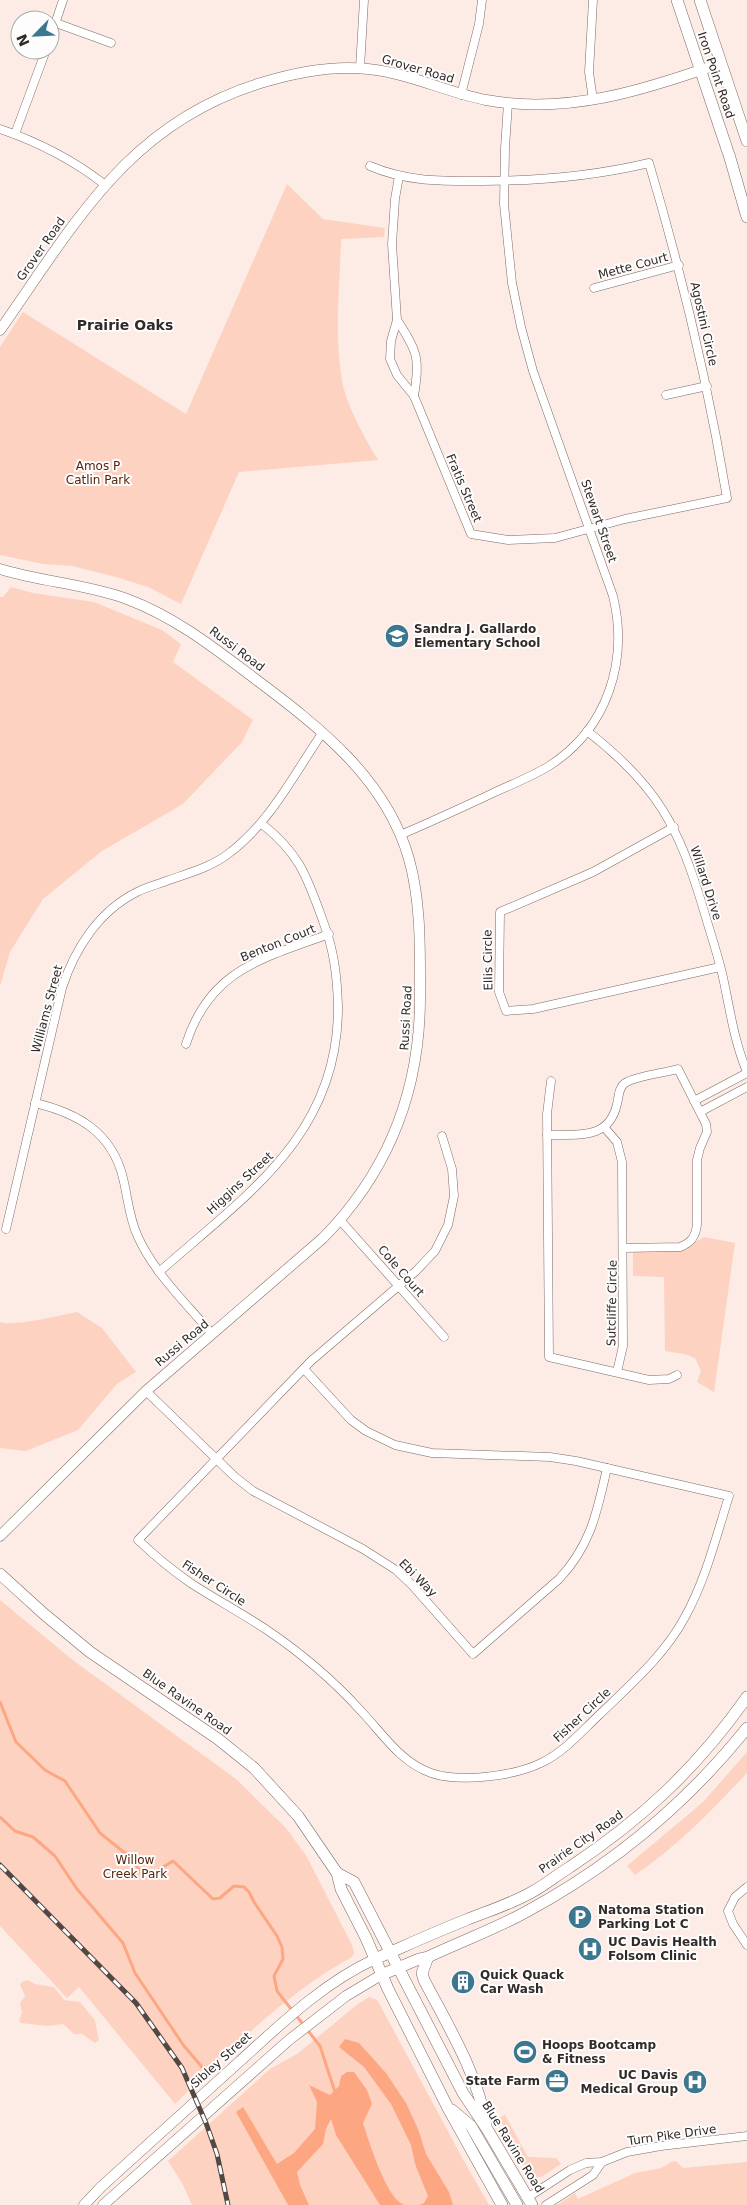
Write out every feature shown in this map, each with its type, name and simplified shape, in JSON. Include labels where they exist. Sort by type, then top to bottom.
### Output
[{"type":"main road","name":"Iron Point Road","points":[[676,0],[730,158],[747,217]]},
{"type":"main road","name":"Iron Point Road","points":[[700,0],[747,141]]},
{"type":"main road","name":"Blue Ravine Road","points":[[0,1574],[90,1652],[204,1729],[254,1768],[298,1816],[337,1872],[341,1889],[366,1938],[381,1975],[448,2108],[502,2205]]},
{"type":"main road","name":"Prairie City Road","points":[[390,1953],[532,1893],[600,1847],[628,1826],[669,1790],[719,1734],[747,1698]]},
{"type":"main road","points":[[381,1975],[428,1957],[522,1915],[550,1899],[616,1855],[675,1806],[731,1748],[747,1728]]},
{"type":"main road","name":"Blue Ravine Road","points":[[337,1872],[354,1882],[463,2093],[487,2129],[528,2203]]},
{"type":"main road","name":"Sibley Street","points":[[375,1959],[390,1953]]},
{"type":"main road","points":[[428,1957],[422,1973],[424,1980],[481,2098],[487,2129]]},
{"type":"main road","points":[[448,2108],[471,2126],[517,2205]]},
{"type":"street","points":[[360,68],[364,0]]},
{"type":"street","points":[[461,95],[479,24],[482,0]]},
{"type":"street","points":[[593,0],[589,72],[593,100]]},
{"type":"street","points":[[60,24],[112,43]]},
{"type":"street","points":[[15,134],[42,60]]},
{"type":"street","name":"Grover Road","points":[[0,330],[104,184],[137,151],[186,116],[217,99],[251,86],[297,73],[340,68],[360,68],[410,77],[461,95],[508,103],[548,105],[620,95],[721,63]]},
{"type":"street","name":"Stewart Street","points":[[400,835],[542,770],[562,757],[588,731],[600,711],[610,690],[618,659],[619,628],[613,596],[533,371],[512,283],[504,181],[508,103]]},
{"type":"street","points":[[0,129],[47,147],[104,184]]},
{"type":"street","name":"Agostini Circle","points":[[504,181],[581,176],[648,163],[679,265],[707,386],[727,498],[625,519],[590,529]]},
{"type":"street","points":[[370,166],[399,176],[434,181],[504,181]]},
{"type":"street","name":"Fratis Street","points":[[399,176],[392,244],[397,320],[391,341],[390,359],[397,375],[414,396],[471,534],[528,541],[555,538],[590,529]]},
{"type":"street","name":"Mette Court","points":[[594,288],[679,265]]},
{"type":"street","name":"Fratis Street","points":[[397,320],[411,341],[418,357],[414,396]]},
{"type":"street","points":[[666,395],[707,386]]},
{"type":"street","name":"Russi Road","points":[[0,569],[113,595],[157,612],[200,637],[307,718],[340,747],[372,786],[400,835],[409,859],[420,935],[420,1010],[416,1062],[409,1094],[387,1150],[362,1192],[323,1238],[146,1391],[0,1536]]},
{"type":"street","name":"Willard Drive","points":[[588,731],[639,777],[661,805],[674,827],[690,866],[720,967],[733,1033],[747,1072]]},
{"type":"street","name":"Williams Street","points":[[6,1229],[67,973],[77,951],[100,920],[124,899],[138,891],[214,862],[242,843],[262,824],[323,732]]},
{"type":"street","name":"Higgins Street","points":[[159,1272],[273,1170],[289,1151],[311,1118],[326,1080],[337,1034],[337,975],[329,934],[301,865],[282,840],[262,824]]},
{"type":"street","name":"Ellis Circle","points":[[674,827],[593,872],[500,912],[499,992],[506,1012],[533,1010],[720,967]]},
{"type":"street","name":"Benton Court","points":[[186,1044],[201,1009],[228,978],[257,961],[329,934]]},
{"type":"street","points":[[547,1135],[585,1134],[598,1131],[613,1116],[619,1091],[626,1082],[678,1069],[700,1112],[707,1132],[698,1155],[698,1225],[696,1235],[687,1244],[680,1247],[624,1248]]},
{"type":"street","points":[[694,1101],[747,1072]]},
{"type":"street","points":[[551,1081],[547,1105],[549,1357],[657,1380],[678,1375]]},
{"type":"street","points":[[700,1112],[747,1087]]},
{"type":"street","points":[[35,1103],[74,1116],[96,1131],[105,1142],[119,1165],[132,1222],[138,1237],[159,1272],[212,1334]]},
{"type":"street","name":"Sutcliffe Circle","points":[[604,1127],[614,1136],[622,1155],[624,1248],[623,1346],[617,1372]]},
{"type":"street","name":"Fisher Circle","points":[[304,1370],[351,1420],[395,1445],[432,1453],[550,1457],[729,1496],[705,1574],[693,1603],[677,1630],[655,1659],[560,1752],[540,1764],[522,1770],[459,1778],[433,1774],[407,1760],[353,1702],[311,1663],[266,1630],[190,1583],[138,1540],[304,1370],[426,1262],[443,1238],[452,1211],[454,1182],[442,1136]]},
{"type":"street","name":"Cole Court","points":[[340,1220],[444,1337]]},
{"type":"street","name":"Ebi Way","points":[[146,1391],[247,1486],[269,1501],[363,1549],[396,1570],[412,1585],[473,1654],[559,1579],[579,1555],[594,1522],[607,1468]]},
{"type":"street","points":[[747,1887],[735,1897],[728,1911],[747,1945]]},
{"type":"street","name":"Sibley Street","points":[[84,2205],[101,2186],[303,2005],[341,1978],[375,1959]]},
{"type":"street","points":[[102,2205],[289,2040],[346,1996],[381,1975]]},
{"type":"street","name":"Turn Pike Drive","points":[[528,2203],[570,2170],[586,2163],[602,2162],[636,2149],[747,2136]]},
{"type":"street","name":"Turn Pike Drive","points":[[546,2205],[593,2175],[602,2162]]},
{"type":"green space","name":"Amos P Catlin Park","points":[[287,184],[323,219],[385,228],[384,237],[341,239],[338,310],[338,345],[344,390],[367,442],[378,460],[239,472],[181,604],[148,587],[116,577],[72,566],[43,564],[0,555],[0,347],[23,312],[186,414]]},
{"type":"green space","points":[[11,587],[33,593],[94,602],[162,630],[181,644],[173,662],[253,720],[242,742],[183,804],[102,851],[43,899],[10,952],[0,986],[0,597],[3,597]]},
{"type":"green space","points":[[704,1237],[735,1243],[714,1392],[697,1382],[701,1371],[695,1358],[665,1351],[664,1277],[633,1276],[633,1250],[686,1248]]},
{"type":"green space","points":[[77,1312],[102,1328],[136,1372],[117,1384],[78,1430],[26,1451],[0,1448],[0,1322],[26,1322]]},
{"type":"green space","name":"Willow Creek Park","points":[[0,1600],[74,1661],[236,1779],[286,1828],[307,1857],[352,1945],[354,1953],[352,1957],[328,1971],[281,2005],[237,2044],[175,2104],[79,1987],[67,1998],[0,1926]]},
{"type":"green space","points":[[747,1752],[747,1773],[680,1840],[635,1875],[627,1866],[703,1802]]},
{"type":"green space","points":[[27,1980],[35,1984],[54,1987],[64,2000],[80,2002],[95,2020],[99,2040],[95,2043],[82,2034],[74,2034],[63,2024],[47,2026],[21,2023],[19,2021],[22,2013],[20,2003],[25,1996],[20,1985]]},
{"type":"green space","points":[[369,1997],[377,2000],[380,2005],[489,2205],[192,2205],[182,2183],[168,2161],[270,2069],[297,2054]]},
{"type":"green space","points":[[505,2115],[528,2157],[556,2158],[561,2164],[541,2177],[535,2178],[530,2175],[499,2118]]},
{"type":"green space","points":[[676,2161],[683,2168],[747,2162],[747,2205],[557,2205],[575,2193],[578,2199],[635,2173],[661,2168]]},
{"type":"shaded area","points":[[345,2039],[359,2043],[386,2073],[406,2103],[418,2129],[426,2154],[449,2192],[453,2205],[419,2205],[424,2203],[428,2196],[415,2164],[411,2145],[391,2104],[364,2067],[339,2047]]},
{"type":"shaded area","points":[[347,2072],[354,2072],[367,2090],[372,2104],[363,2123],[385,2182],[398,2201],[405,2205],[380,2205],[336,2135],[331,2119],[326,2129],[323,2144],[297,2172],[300,2185],[309,2205],[288,2205],[236,2112],[243,2107],[277,2164],[294,2153],[315,2129],[317,2102],[309,2085],[330,2095],[339,2086],[341,2076]]},
{"type":"waterway","points":[[0,1702],[16,1742],[45,1770],[65,1781],[100,1833],[131,1858],[142,1874],[150,1875],[173,1861],[213,1899],[220,1898],[234,1886],[244,1887],[249,1892],[282,1947],[283,1959],[274,1976],[277,1991],[320,2046],[335,2092]]},
{"type":"waterway","points":[[0,1817],[15,1831],[33,1837],[55,1856],[77,1889],[123,1943],[135,1973],[184,2046],[207,2073]]},
{"type":"railway","points":[[0,1865],[136,2003],[182,2068],[217,2154],[228,2205]]},
{"type":"place","name":"Sandra J. Gallardo Elementary School","points":[[397,636]]},
{"type":"place","name":"Natoma Station Parking Lot C","points":[[580,1917]]},
{"type":"place","name":"UC Davis Health Folsom Clinic","points":[[590,1949]]},
{"type":"place","name":"Quick Quack Car Wash","points":[[463,1982]]},
{"type":"place","name":"Hoops Bootcamp & Fitness","points":[[525,2052]]},
{"type":"place","name":"State Farm","points":[[557,2081]]},
{"type":"place","name":"UC Davis Medical Group","points":[[695,2082]]},
{"type":"district","name":"Prairie Oaks","points":[[125,325]]}]
